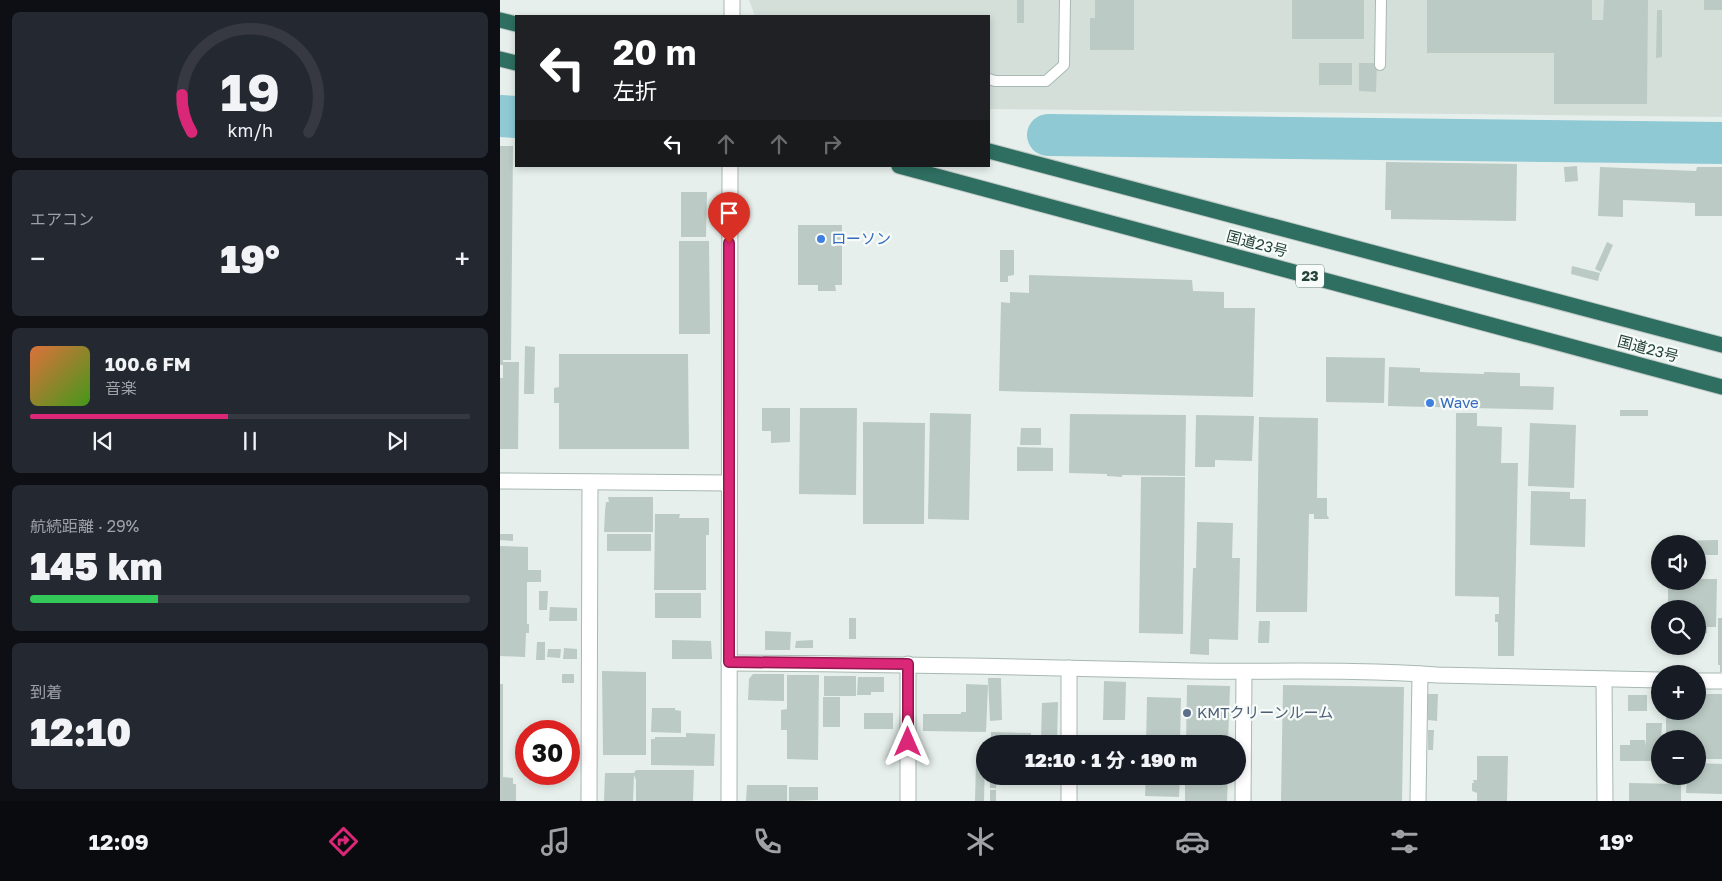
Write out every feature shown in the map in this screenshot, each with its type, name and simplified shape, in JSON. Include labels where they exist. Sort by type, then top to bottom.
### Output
[{"type":"highway","points":[[500,20],[515,24]]},
{"type":"highway","points":[[500,59],[515,63]]},
{"type":"highway","name":"国道23号","points":[[990,150],[1722,345]]},
{"type":"highway","name":"国道23号","points":[[903,167],[1722,386]]},
{"type":"street","points":[[732,0],[732,15]]},
{"type":"street","points":[[729,801],[730,167]]},
{"type":"street","points":[[500,481],[728,483]]},
{"type":"street","points":[[589,801],[590,482]]},
{"type":"street","points":[[729,662],[1244,672],[1402,672],[1651,680]]},
{"type":"street","points":[[908,664],[908,801]]},
{"type":"street","points":[[1069,668],[1069,735]]},
{"type":"street","points":[[1243,801],[1244,672]]},
{"type":"street","points":[[1418,801],[1420,674]]},
{"type":"street","points":[[1604,679],[1605,801]]},
{"type":"street","points":[[1706,681],[1722,681]]},
{"type":"street","points":[[1069,785],[1069,801]]},
{"type":"lane","points":[[990,79],[995,81],[1046,80],[1064,65],[1065,0]]},
{"type":"lane","points":[[1380,65],[1381,0]]},
{"type":"shaded area","points":[[749,0],[1722,0],[1722,117],[990,109],[990,15],[755,15]]},
{"type":"building","points":[[1017,0],[1024,0],[1024,23],[1017,23]]},
{"type":"building","points":[[1095,0],[1134,0],[1134,50],[1090,50],[1090,18],[1095,18]]},
{"type":"building","points":[[1292,0],[1364,0],[1364,39],[1292,39]]},
{"type":"building","points":[[1427,0],[1592,0],[1592,20],[1603,20],[1604,0],[1648,0],[1647,104],[1554,104],[1554,53],[1427,53]]},
{"type":"building","points":[[1704,0],[1722,0],[1722,10],[1704,10]]},
{"type":"building","points":[[1657,10],[1662,10],[1662,57],[1656,58]]},
{"type":"building","points":[[1319,63],[1352,63],[1352,85],[1319,85]]},
{"type":"building","points":[[1359,63],[1377,63],[1376,92],[1359,91]]},
{"type":"building","points":[[500,146],[513,146],[511,360],[503,360],[503,362],[519,362],[518,449],[500,449],[500,378],[503,378],[503,365],[500,365]]},
{"type":"building","points":[[1386,162],[1517,164],[1516,221],[1391,219],[1391,210],[1385,210]]},
{"type":"building","points":[[1577,166],[1578,181],[1565,182],[1564,167]]},
{"type":"building","points":[[1600,167],[1696,171],[1697,167],[1722,167],[1722,216],[1695,216],[1695,203],[1623,200],[1623,217],[1598,216]]},
{"type":"building","points":[[681,192],[707,192],[706,237],[681,237]]},
{"type":"building","points":[[798,225],[842,225],[842,285],[835,285],[836,291],[818,291],[818,285],[798,285]]},
{"type":"building","points":[[679,241],[709,241],[710,334],[679,334]]},
{"type":"building","points":[[1607,242],[1613,245],[1601,272],[1595,269]]},
{"type":"building","points":[[1000,250],[1014,250],[1014,275],[1008,276],[1008,282],[1000,282]]},
{"type":"building","points":[[1572,266],[1600,273],[1598,281],[1571,274]]},
{"type":"building","points":[[1029,275],[1192,280],[1193,291],[1224,292],[1224,308],[1255,308],[1253,397],[999,391],[1001,302],[1010,303],[1010,292],[1029,293]]},
{"type":"building","points":[[525,346],[535,347],[534,394],[524,394]]},
{"type":"building","points":[[559,354],[688,354],[689,449],[559,449],[559,403],[554,403],[554,388],[559,387]]},
{"type":"building","points":[[1326,357],[1385,358],[1384,403],[1326,402]]},
{"type":"building","points":[[1389,367],[1420,368],[1420,372],[1520,373],[1520,386],[1554,387],[1553,410],[1388,406]]},
{"type":"building","points":[[762,408],[790,408],[790,442],[771,443],[771,431],[762,431]]},
{"type":"building","points":[[800,408],[857,408],[856,495],[799,494]]},
{"type":"building","points":[[1620,410],[1648,410],[1648,416],[1620,416]]},
{"type":"building","points":[[930,413],[971,414],[969,520],[928,519]]},
{"type":"building","points":[[1456,413],[1477,413],[1477,426],[1502,427],[1501,463],[1518,463],[1514,656],[1498,656],[1498,622],[1495,622],[1495,614],[1499,614],[1499,597],[1455,596]]},
{"type":"building","points":[[1070,414],[1186,415],[1185,476],[1122,475],[1122,477],[1107,476],[1107,474],[1069,473]]},
{"type":"building","points":[[1196,415],[1254,416],[1252,461],[1215,460],[1215,467],[1195,467]]},
{"type":"building","points":[[1259,417],[1318,418],[1317,498],[1327,498],[1327,516],[1329,519],[1314,519],[1314,514],[1309,514],[1307,612],[1256,612]]},
{"type":"building","points":[[863,422],[925,423],[924,524],[863,524]]},
{"type":"building","points":[[1530,423],[1576,425],[1574,488],[1528,486]]},
{"type":"building","points":[[1021,428],[1041,428],[1041,445],[1020,445]]},
{"type":"building","points":[[1017,447],[1053,448],[1053,471],[1017,471]]},
{"type":"building","points":[[1141,477],[1185,477],[1183,634],[1139,633]]},
{"type":"building","points":[[1531,491],[1570,492],[1570,499],[1586,499],[1585,547],[1530,545]]},
{"type":"building","points":[[608,497],[653,497],[653,532],[604,532],[606,502],[609,502]]},
{"type":"building","points":[[655,514],[680,514],[679,518],[709,518],[709,535],[706,535],[706,590],[654,590]]},
{"type":"building","points":[[1197,522],[1233,523],[1232,558],[1240,558],[1238,640],[1209,639],[1209,655],[1190,654],[1193,568],[1196,568]]},
{"type":"building","points":[[500,534],[513,534],[513,541],[500,540]]},
{"type":"building","points":[[607,534],[651,534],[651,551],[607,551]]},
{"type":"building","points":[[1706,540],[1718,540],[1718,555],[1706,555]]},
{"type":"building","points":[[500,546],[528,547],[528,570],[541,570],[541,582],[527,582],[527,624],[529,624],[529,633],[526,633],[525,657],[500,656]]},
{"type":"building","points":[[1706,579],[1717,579],[1716,627],[1707,627],[1706,633],[1706,600],[1668,600],[1668,590],[1706,590]]},
{"type":"building","points":[[539,591],[548,591],[547,610],[539,610]]},
{"type":"building","points":[[655,593],[701,593],[701,618],[655,618]]},
{"type":"building","points":[[550,607],[577,608],[577,621],[549,621]]},
{"type":"building","points":[[849,618],[856,618],[856,639],[849,639]]},
{"type":"building","points":[[1718,618],[1722,618],[1722,672],[1720,672],[1720,665],[1718,665]]},
{"type":"building","points":[[1259,621],[1270,621],[1269,643],[1258,643]]},
{"type":"building","points":[[765,631],[791,632],[790,650],[765,650]]},
{"type":"building","points":[[672,640],[711,641],[712,659],[672,659]]},
{"type":"building","points":[[813,640],[813,648],[795,648],[796,641]]},
{"type":"building","points":[[537,642],[545,642],[545,660],[536,660]]},
{"type":"building","points":[[564,648],[577,649],[577,659],[563,659]]},
{"type":"building","points":[[548,649],[561,649],[560,658],[547,657]]},
{"type":"building","points":[[602,671],[646,672],[646,755],[603,755]]},
{"type":"building","points":[[562,674],[574,674],[574,683],[562,683]]},
{"type":"building","points":[[753,674],[784,674],[784,701],[748,700],[749,679]]},
{"type":"building","points":[[787,675],[819,675],[818,760],[787,759],[787,730],[781,730],[781,710],[787,709]]},
{"type":"building","points":[[824,676],[856,676],[856,696],[824,696]]},
{"type":"building","points":[[858,677],[884,677],[884,692],[871,692],[871,695],[857,695]]},
{"type":"building","points":[[988,678],[1001,678],[1002,720],[990,721]]},
{"type":"building","points":[[1104,681],[1126,682],[1125,720],[1103,720]]},
{"type":"building","points":[[500,684],[503,684],[503,777],[513,778],[513,784],[516,785],[516,801],[500,801]]},
{"type":"building","points":[[966,684],[988,685],[986,732],[923,731],[923,714],[961,714],[961,712],[966,712]]},
{"type":"building","points":[[1187,685],[1230,686],[1228,735],[1186,735]]},
{"type":"building","points":[[1283,685],[1404,687],[1402,801],[1281,801]]},
{"type":"building","points":[[1428,694],[1438,694],[1437,721],[1428,720]]},
{"type":"building","points":[[1706,694],[1722,694],[1722,759],[1706,759],[1706,730],[1666,730],[1666,720],[1706,720]]},
{"type":"building","points":[[1628,695],[1647,695],[1647,711],[1628,711]]},
{"type":"building","points":[[823,697],[840,697],[840,727],[823,727]]},
{"type":"building","points":[[1147,697],[1181,698],[1180,735],[1146,735]]},
{"type":"building","points":[[1058,702],[1057,735],[1041,735],[1042,703]]},
{"type":"building","points":[[652,708],[675,708],[675,710],[681,711],[681,733],[651,732]]},
{"type":"building","points":[[864,713],[893,713],[893,729],[864,729]]},
{"type":"building","points":[[1646,723],[1662,723],[1662,730],[1651,730],[1651,761],[1620,761],[1620,745],[1630,745],[1630,740],[1645,740],[1646,746]]},
{"type":"building","points":[[1428,730],[1434,730],[1433,750],[1428,750]]},
{"type":"building","points":[[991,732],[1031,733],[1031,735],[991,735]]},
{"type":"building","points":[[686,733],[715,734],[714,766],[651,765],[651,739],[655,739],[655,737],[686,737]]},
{"type":"building","points":[[1477,756],[1508,756],[1507,801],[1477,801],[1477,793],[1472,791],[1472,783],[1474,783],[1473,780],[1477,780]]},
{"type":"building","points":[[976,761],[976,785],[984,785],[984,801],[975,801]]},
{"type":"building","points":[[1706,763],[1722,764],[1722,794],[1686,793],[1686,785],[1706,785]]},
{"type":"building","points":[[636,770],[694,770],[693,801],[636,801],[636,780],[634,775],[633,801],[604,801],[605,773],[634,773]]},
{"type":"building","points":[[1629,783],[1681,785],[1681,801],[1629,801]]},
{"type":"building","points":[[747,785],[787,785],[787,801],[746,801]]},
{"type":"building","points":[[990,785],[996,785],[996,788],[990,788]]},
{"type":"building","points":[[1146,785],[1180,785],[1179,797],[1145,796]]},
{"type":"building","points":[[1185,785],[1228,785],[1227,801],[1185,801]]},
{"type":"building","points":[[789,787],[818,787],[818,800],[789,801]]},
{"type":"building","points":[[990,790],[996,790],[996,801],[990,801]]},
{"type":"waterway","points":[[500,116],[515,117]]},
{"type":"waterway","points":[[1048,135],[1722,143]]},
{"type":"place","name":"ローソン","points":[[821,239]]},
{"type":"place","name":"Wave","points":[[1430,403]]},
{"type":"place","name":"KMTクリーンルーム","points":[[1187,713]]},
{"type":"route","points":[[729,243],[729,662],[908,664],[908,742]]}]
